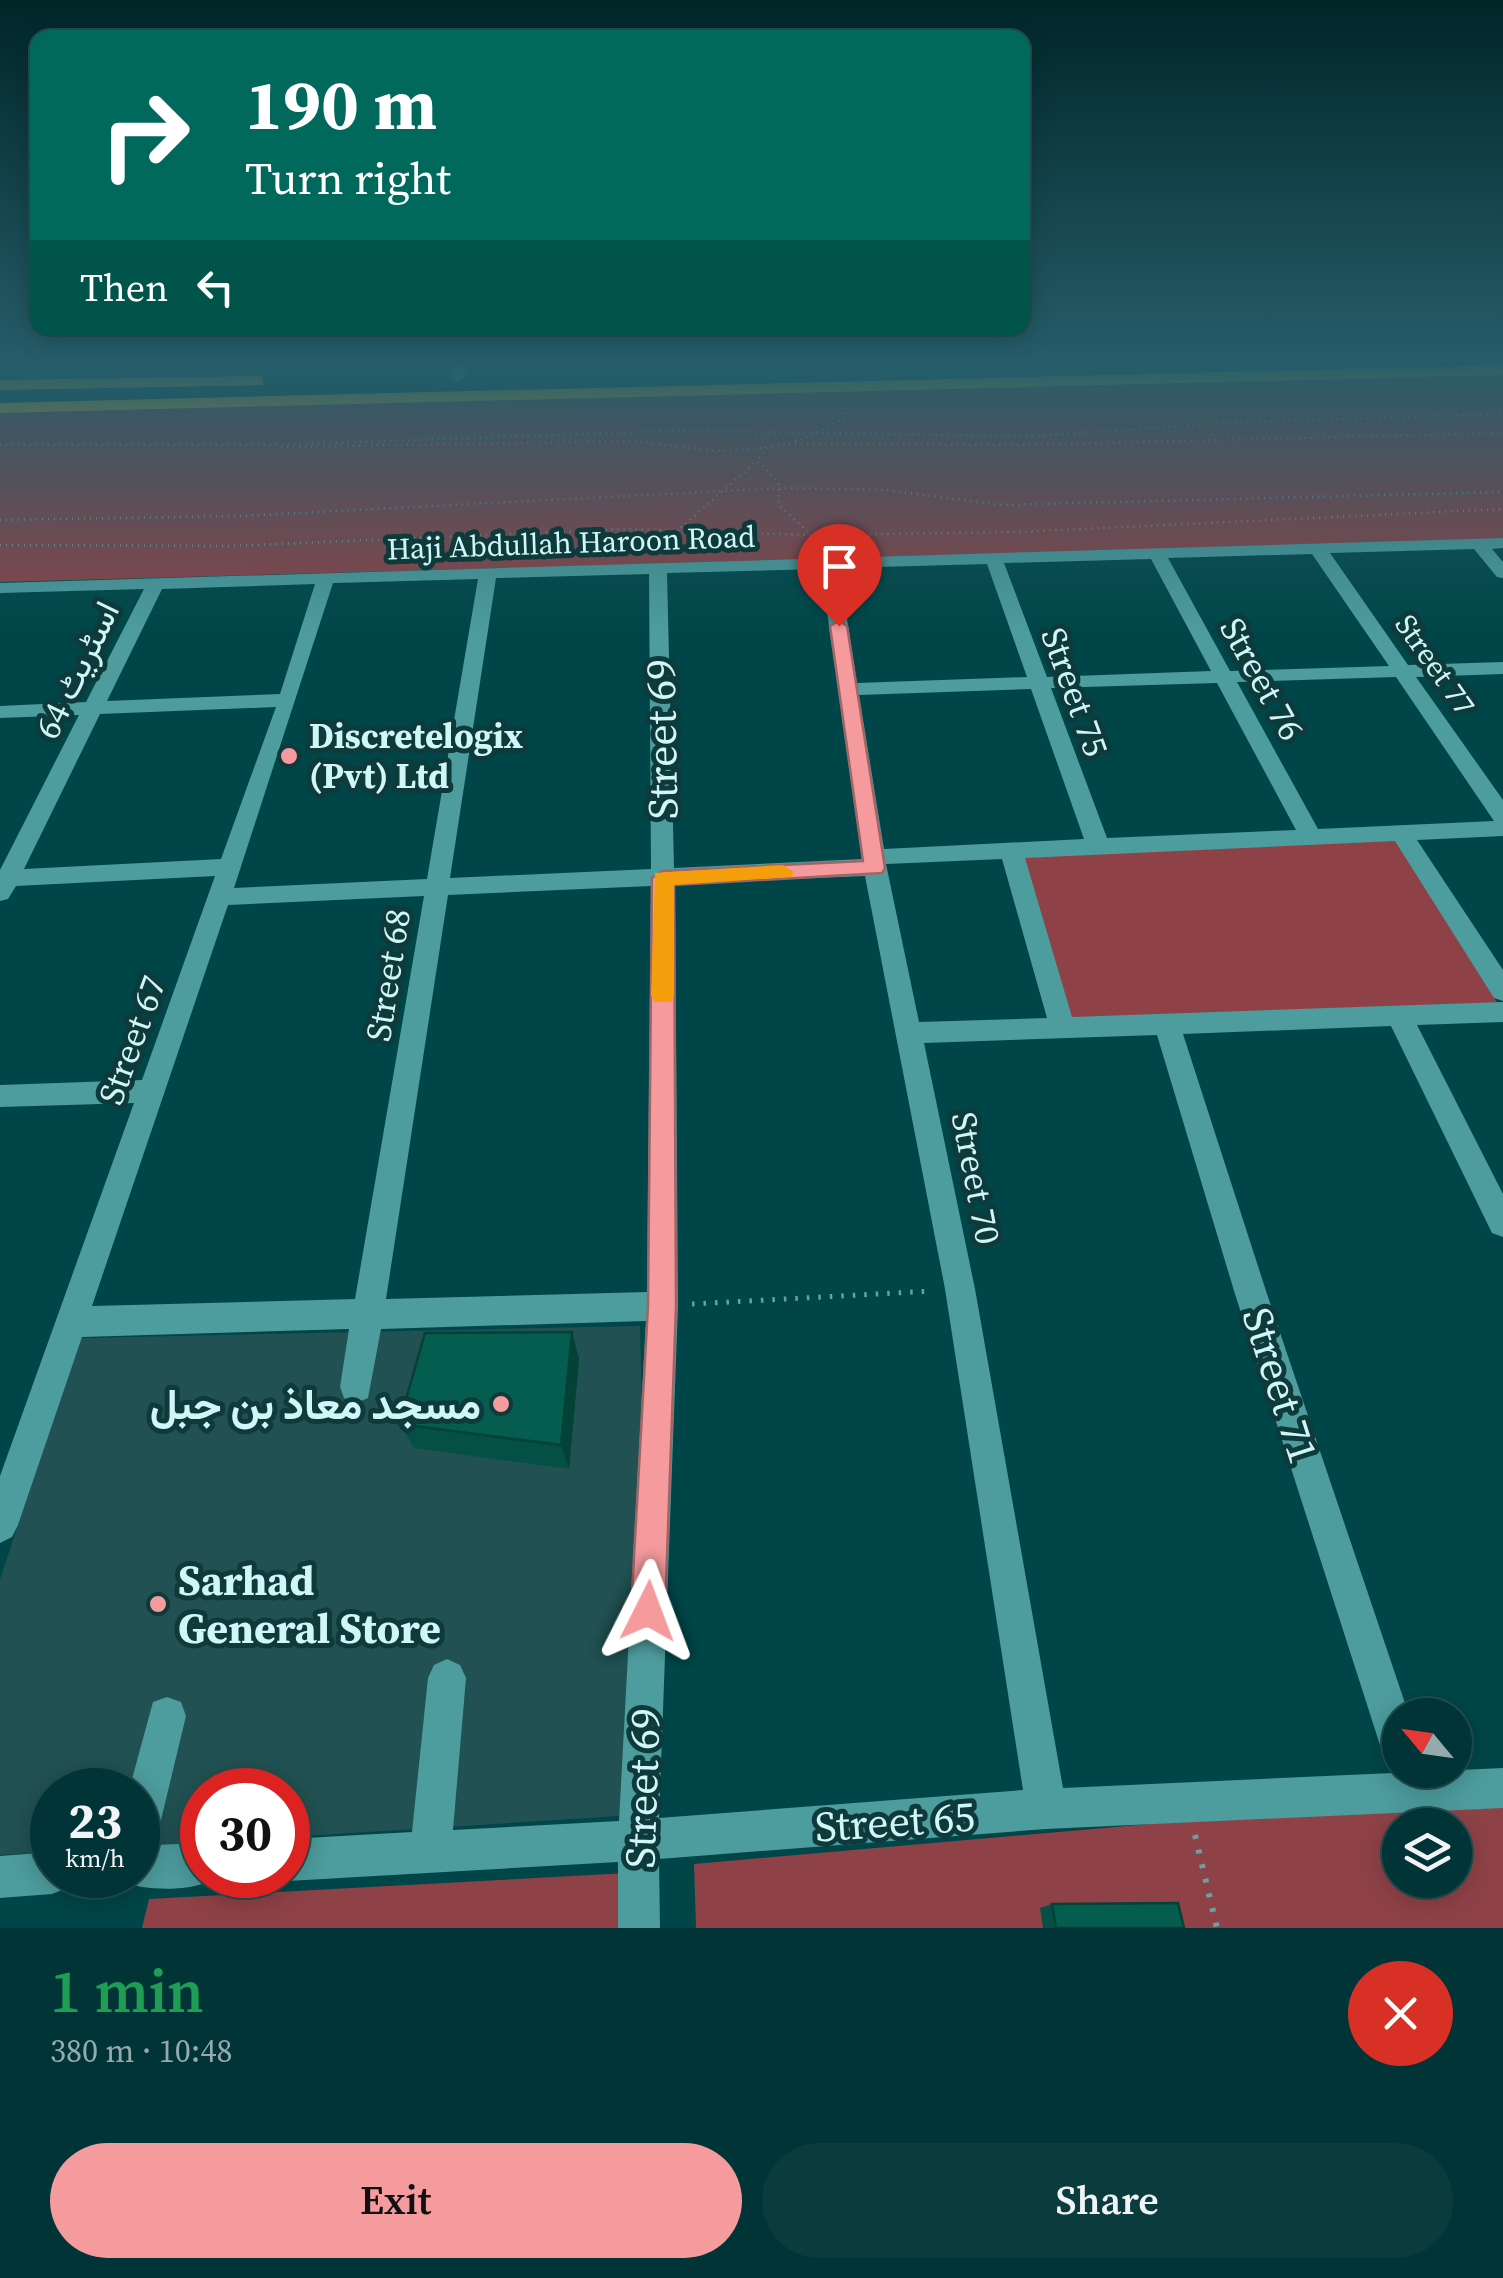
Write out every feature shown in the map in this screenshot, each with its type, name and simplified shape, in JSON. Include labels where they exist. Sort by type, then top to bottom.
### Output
[{"type":"street","name":"Haji Abdullah Haroon Road","points":[[0,588],[1503,543]]},
{"type":"street","points":[[1478,544],[1503,573]]},
{"type":"street","name":"Street 77","points":[[1317,548],[1503,817]]},
{"type":"street","name":"Street 76","points":[[1157,554],[1310,835]]},
{"type":"street","name":"Street 75","points":[[994,559],[1036,684],[1098,846]]},
{"type":"street","name":"Street 70","points":[[829,563],[874,862],[960,1289],[1046,1809]]},
{"type":"street","name":"Street 69","points":[[639,1928],[638,1840],[662,1306],[660,569]]},
{"type":"street","name":"Street 68","points":[[356,1387],[488,573]]},
{"type":"street","name":"Street 67","points":[[0,1525],[288,700],[326,578]]},
{"type":"street","name":"اسٹریٹ 64","points":[[3,883],[156,583]]},
{"type":"street","points":[[848,689],[1503,668]]},
{"type":"street","points":[[0,712],[288,700]]},
{"type":"street","points":[[220,897],[663,878],[1011,850],[1503,828]]},
{"type":"street","points":[[1400,831],[1503,991]]},
{"type":"street","points":[[1011,850],[1062,1026]]},
{"type":"street","points":[[3,883],[228,867]]},
{"type":"street","points":[[909,1033],[1503,1012]]},
{"type":"street","points":[[1399,1014],[1503,1224]]},
{"type":"street","name":"Street 71","points":[[1167,1023],[1384,1698]]},
{"type":"street","points":[[0,1096],[150,1091]]},
{"type":"street","points":[[72,1322],[662,1306]]},
{"type":"street","points":[[430,1853],[447,1678]]},
{"type":"street","points":[[154,1768],[167,1716]]},
{"type":"street","name":"Street 65","points":[[310,1859],[1187,1802],[1382,1785]]},
{"type":"street","name":"Street 65","points":[[1472,1786],[1503,1788]]},
{"type":"street","points":[[0,1878],[30,1876]]},
{"type":"path","points":[[660,569],[676,532],[763,452]]},
{"type":"path","points":[[757,461],[778,478],[783,488],[780,505],[830,552],[829,563]]},
{"type":"path","points":[[0,520],[239,516],[783,488],[886,490],[1000,505],[1503,492]]},
{"type":"path","points":[[0,545],[231,546],[603,529],[810,535],[1087,530],[1503,510]]},
{"type":"path","points":[[662,1306],[960,1289]]},
{"type":"path","points":[[1187,1802],[1218,1928]]},
{"type":"shaded area","points":[[0,452],[1503,452],[1503,541],[0,582]]},
{"type":"shaded area","points":[[1393,836],[1500,1007],[1066,1018],[1018,853]]},
{"type":"shaded area","points":[[640,1326],[651,1814],[310,1836],[310,1768],[180,1768],[180,1844],[160,1846],[160,1768],[30,1768],[30,1853],[0,1855],[0,1579],[81,1338]]},
{"type":"shaded area","points":[[1503,1793],[1503,1928],[696,1928],[694,1864]]},
{"type":"shaded area","points":[[646,1872],[647,1928],[142,1928],[149,1899],[310,1898],[310,1890]]},
{"type":"building","name":"مسجد معاذ بن جبل","points":[[572,1332],[561,1445],[399,1424],[425,1333]]},
{"type":"building","points":[[1178,1903],[1184,1928],[1056,1928],[1052,1904]]},
{"type":"slow traffic","points":[[663,996],[663,878],[783,872]]},
{"type":"place","name":"Discretelogix (Pvt) Ltd","points":[[289,756]]},
{"type":"place","name":"مسجد معاذ بن جبل","points":[[501,1404]]},
{"type":"place","name":"Sarhad General Store","points":[[158,1604]]},
{"type":"route","points":[[648,1611],[662,1306],[663,878],[875,868],[839,626]]}]
